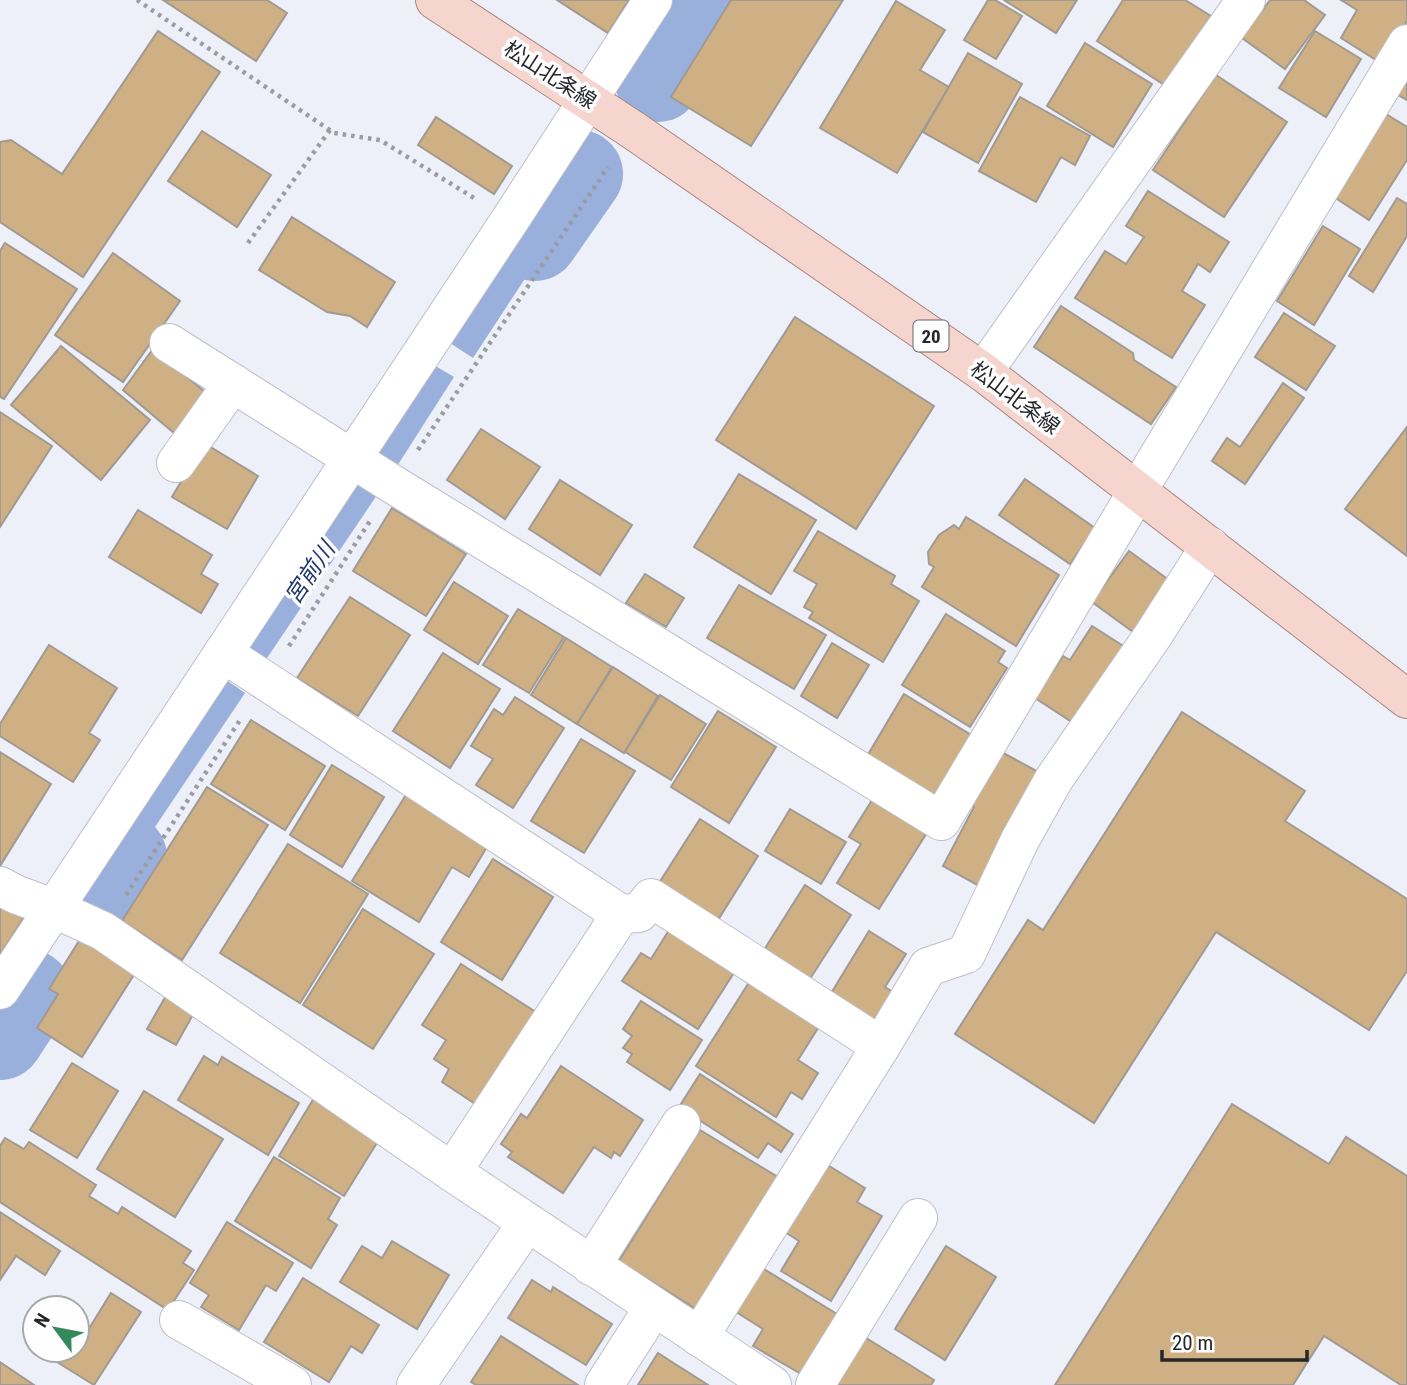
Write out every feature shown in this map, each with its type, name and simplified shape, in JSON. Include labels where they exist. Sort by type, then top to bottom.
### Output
[{"type":"main road","name":"松山北条線","points":[[435,0],[589,100],[983,372],[1407,699]]},
{"type":"street","points":[[0,990],[653,0]]},
{"type":"street","points":[[983,372],[1246,0]]},
{"type":"street","points":[[169,343],[394,485],[941,821],[1407,44]]},
{"type":"street","points":[[176,463],[233,383]]},
{"type":"street","points":[[699,1337],[928,967],[966,954],[1020,840],[1054,779],[1154,634],[1210,546]]},
{"type":"street","points":[[223,653],[621,914],[639,913],[651,898],[881,1046]]},
{"type":"street","points":[[0,886],[103,931],[527,1223],[772,1385]]},
{"type":"street","points":[[452,1172],[621,914]]},
{"type":"street","points":[[591,1266],[681,1124]]},
{"type":"street","points":[[815,1385],[918,1217]]},
{"type":"street","points":[[416,1385],[527,1223]]},
{"type":"street","points":[[604,1385],[654,1307]]},
{"type":"street","points":[[179,1320],[292,1385]]},
{"type":"path","points":[[137,0],[334,133],[380,140],[510,220]]},
{"type":"path","points":[[248,243],[330,130]]},
{"type":"path","points":[[103,931],[394,485],[633,130]]},
{"type":"water","points":[[503,257],[528,274],[473,358],[447,341]]},
{"type":"water","points":[[432,364],[454,377],[392,474],[371,459]]},
{"type":"water","points":[[357,481],[377,495],[263,664],[243,651]]},
{"type":"water","points":[[225,679],[245,693],[153,830],[133,817]]},
{"type":"building","points":[[163,0],[267,0],[287,13],[256,61]]},
{"type":"building","points":[[557,0],[629,0],[608,33]]},
{"type":"building","points":[[731,0],[843,0],[751,146],[671,97]]},
{"type":"building","points":[[988,0],[995,0],[1022,16],[996,59],[964,40]]},
{"type":"building","points":[[1004,0],[1077,0],[1056,33]]},
{"type":"building","points":[[1123,0],[1185,0],[1211,16],[1166,86],[1097,41]]},
{"type":"building","points":[[1270,0],[1304,0],[1325,15],[1285,69],[1242,38]]},
{"type":"building","points":[[1341,0],[1407,0],[1407,21],[1381,63],[1341,38],[1357,10]]},
{"type":"building","points":[[896,1],[945,30],[920,70],[949,87],[897,173],[820,128]]},
{"type":"building","points":[[158,31],[220,72],[83,277],[0,222],[0,142],[11,140],[62,174]]},
{"type":"building","points":[[1315,31],[1361,59],[1326,117],[1279,88]]},
{"type":"building","points":[[1085,43],[1152,84],[1113,147],[1047,106]]},
{"type":"building","points":[[968,53],[1022,84],[978,163],[923,132]]},
{"type":"building","points":[[1216,75],[1287,122],[1224,217],[1153,170]]},
{"type":"building","points":[[1407,81],[1407,100],[1398,95]]},
{"type":"building","points":[[1020,97],[1090,136],[1075,165],[1061,157],[1036,202],[979,171]]},
{"type":"building","points":[[1386,114],[1407,127],[1407,160],[1369,220],[1334,197]]},
{"type":"building","points":[[436,117],[512,166],[494,194],[418,145]]},
{"type":"building","points":[[202,131],[271,175],[237,227],[168,181]]},
{"type":"building","points":[[1148,191],[1229,242],[1210,272],[1198,264],[1182,291],[1205,305],[1172,358],[1075,298],[1105,251],[1126,264],[1144,237],[1126,226]]},
{"type":"building","points":[[1397,198],[1407,204],[1407,236],[1373,292],[1349,276]]},
{"type":"building","points":[[292,217],[395,282],[367,327],[350,316],[327,312],[259,270]]},
{"type":"building","points":[[1323,226],[1360,249],[1314,325],[1277,301]]},
{"type":"building","points":[[5,243],[77,289],[4,399],[0,397],[0,251]]},
{"type":"building","points":[[113,253],[180,301],[123,382],[55,335]]},
{"type":"building","points":[[1061,306],[1133,353],[1134,360],[1176,387],[1151,424],[1034,347]]},
{"type":"building","points":[[1284,313],[1335,346],[1306,390],[1255,357]]},
{"type":"building","points":[[795,317],[934,406],[856,529],[716,440]]},
{"type":"building","points":[[61,346],[150,420],[101,480],[11,405]]},
{"type":"building","points":[[153,349],[210,396],[180,438],[123,390]]},
{"type":"building","points":[[1283,383],[1304,398],[1245,484],[1212,461],[1227,438],[1240,447]]},
{"type":"building","points":[[0,412],[52,446],[0,527]]},
{"type":"building","points":[[1407,427],[1407,556],[1345,509]]},
{"type":"building","points":[[481,429],[540,467],[505,519],[447,480]]},
{"type":"building","points":[[204,443],[258,476],[227,529],[172,497]]},
{"type":"building","points":[[739,474],[816,520],[771,594],[694,547]]},
{"type":"building","points":[[1025,479],[1095,528],[1070,564],[999,515]]},
{"type":"building","points":[[560,480],[632,525],[600,575],[529,529]]},
{"type":"building","points":[[392,508],[466,554],[426,616],[353,571]]},
{"type":"building","points":[[138,510],[212,555],[201,574],[218,584],[201,613],[109,557]]},
{"type":"building","points":[[966,517],[1059,575],[1016,646],[922,587],[934,567],[929,564],[928,552],[939,535],[954,525],[959,529]]},
{"type":"building","points":[[818,531],[895,576],[891,584],[919,601],[883,662],[809,618],[813,612],[804,607],[817,584],[794,571]]},
{"type":"building","points":[[1129,551],[1173,583],[1136,634],[1092,602]]},
{"type":"building","points":[[645,574],[684,598],[666,627],[626,603]]},
{"type":"building","points":[[454,582],[508,616],[478,664],[424,630]]},
{"type":"building","points":[[739,585],[826,635],[794,689],[707,638]]},
{"type":"building","points":[[350,597],[410,635],[358,716],[297,678]]},
{"type":"building","points":[[518,609],[564,637],[529,693],[483,665]]},
{"type":"building","points":[[946,614],[1005,651],[998,662],[1007,668],[970,727],[902,685]]},
{"type":"building","points":[[1092,626],[1125,647],[1075,724],[1035,698],[1063,656],[1070,660]]},
{"type":"building","points":[[566,638],[612,667],[577,724],[531,695]]},
{"type":"building","points":[[832,643],[869,665],[837,718],[801,696]]},
{"type":"building","points":[[49,645],[117,688],[89,733],[100,740],[73,782],[0,736],[0,724]]},
{"type":"building","points":[[443,653],[500,689],[450,768],[393,731]]},
{"type":"building","points":[[613,667],[658,696],[624,753],[577,724]]},
{"type":"building","points":[[904,694],[973,736],[935,799],[866,758]]},
{"type":"building","points":[[660,695],[706,724],[671,780],[625,752]]},
{"type":"building","points":[[515,697],[564,728],[513,808],[476,785],[493,759],[471,746],[494,709],[503,715]]},
{"type":"building","points":[[718,711],[776,747],[729,823],[671,787]]},
{"type":"building","points":[[1182,712],[1305,791],[1285,821],[1407,899],[1407,971],[1369,1030],[1216,932],[1094,1123],[955,1034],[1028,920],[1043,930]]},
{"type":"building","points":[[251,720],[325,766],[285,830],[211,784]]},
{"type":"building","points":[[581,739],[635,771],[584,853],[531,821]]},
{"type":"building","points":[[994,748],[1042,774],[981,887],[943,866],[974,807],[965,802]]},
{"type":"building","points":[[0,752],[51,784],[0,866]]},
{"type":"building","points":[[332,765],[384,797],[342,867],[290,835]]},
{"type":"building","points":[[207,787],[268,825],[182,960],[122,921]]},
{"type":"building","points":[[409,790],[491,840],[469,877],[452,867],[419,922],[352,881]]},
{"type":"building","points":[[874,797],[928,831],[879,909],[837,883],[861,844],[849,837]]},
{"type":"building","points":[[790,809],[846,842],[821,884],[765,851]]},
{"type":"building","points":[[700,819],[758,856],[718,920],[659,883]]},
{"type":"building","points":[[288,844],[368,894],[300,1003],[220,953]]},
{"type":"building","points":[[493,859],[553,897],[502,980],[441,942]]},
{"type":"building","points":[[805,885],[851,915],[808,982],[762,953]]},
{"type":"building","points":[[0,894],[28,911],[0,955]]},
{"type":"building","points":[[363,909],[434,954],[373,1049],[303,1005]]},
{"type":"building","points":[[671,927],[737,968],[698,1029],[622,981],[641,953],[651,959]]},
{"type":"building","points":[[869,931],[906,954],[885,987],[899,996],[877,1032],[827,1000]]},
{"type":"building","points":[[82,936],[137,970],[82,1057],[37,1028],[58,994],[49,989]]},
{"type":"building","points":[[461,964],[539,1014],[480,1107],[442,1082],[449,1069],[434,1059],[446,1040],[422,1025]]},
{"type":"building","points":[[755,973],[825,1017],[798,1060],[818,1073],[802,1099],[791,1092],[776,1117],[696,1066]]},
{"type":"building","points":[[167,994],[195,1011],[176,1045],[147,1029]]},
{"type":"building","points":[[641,1001],[702,1040],[670,1090],[627,1062],[632,1054],[623,1048],[632,1036],[623,1029]]},
{"type":"building","points":[[204,1056],[218,1065],[222,1057],[299,1103],[268,1155],[178,1100]]},
{"type":"building","points":[[72,1063],[118,1091],[77,1158],[30,1130]]},
{"type":"building","points":[[561,1066],[643,1120],[620,1156],[614,1152],[611,1158],[594,1147],[563,1193],[508,1157],[512,1152],[501,1144],[521,1114],[527,1118]]},
{"type":"building","points":[[700,1074],[793,1134],[781,1152],[768,1143],[758,1158],[679,1107]]},
{"type":"building","points":[[144,1091],[223,1139],[175,1217],[97,1169]]},
{"type":"building","points":[[317,1093],[383,1133],[344,1196],[279,1156]]},
{"type":"building","points":[[1232,1104],[1329,1164],[1346,1137],[1407,1176],[1407,1385],[1401,1385],[1324,1336],[1293,1385],[1055,1385]]},
{"type":"building","points":[[700,1130],[778,1177],[696,1309],[619,1261]]},
{"type":"building","points":[[5,1138],[24,1149],[29,1142],[96,1185],[89,1196],[118,1214],[122,1207],[191,1251],[183,1263],[194,1270],[168,1310],[0,1202],[0,1146]]},
{"type":"building","points":[[274,1157],[340,1198],[328,1219],[337,1225],[311,1268],[235,1221]]},
{"type":"building","points":[[821,1161],[865,1188],[857,1202],[882,1216],[831,1301],[781,1271],[799,1241],[780,1229]]},
{"type":"building","points":[[0,1212],[60,1251],[45,1275],[16,1256],[0,1280]]},
{"type":"building","points":[[227,1222],[293,1263],[276,1291],[266,1285],[239,1330],[201,1307],[209,1295],[190,1283]]},
{"type":"building","points":[[392,1241],[449,1275],[417,1329],[340,1282],[362,1246],[382,1258]]},
{"type":"building","points":[[946,1246],[996,1277],[945,1360],[895,1329]]},
{"type":"building","points":[[759,1266],[837,1314],[801,1374],[753,1346],[763,1329],[733,1310]]},
{"type":"building","points":[[303,1278],[379,1325],[362,1353],[351,1346],[329,1382],[264,1342]]},
{"type":"building","points":[[532,1280],[551,1292],[553,1287],[612,1324],[586,1365],[508,1318]]},
{"type":"building","points":[[111,1293],[141,1312],[94,1385],[60,1364],[91,1364],[91,1325]]},
{"type":"building","points":[[501,1336],[578,1385],[476,1385],[471,1382]]},
{"type":"building","points":[[863,1336],[934,1380],[931,1385],[832,1385]]},
{"type":"building","points":[[658,1353],[708,1385],[638,1385]]},
{"type":"building","points":[[0,1362],[34,1385],[0,1385]]},
{"type":"waterway","name":"宮前川","points":[[658,78],[703,2]]},
{"type":"waterway","name":"宮前川","points":[[535,237],[579,174]]},
{"type":"waterway","name":"宮前川","points":[[93,899],[123,857]]},
{"type":"waterway","name":"宮前川","points":[[0,1036],[28,993]]}]
